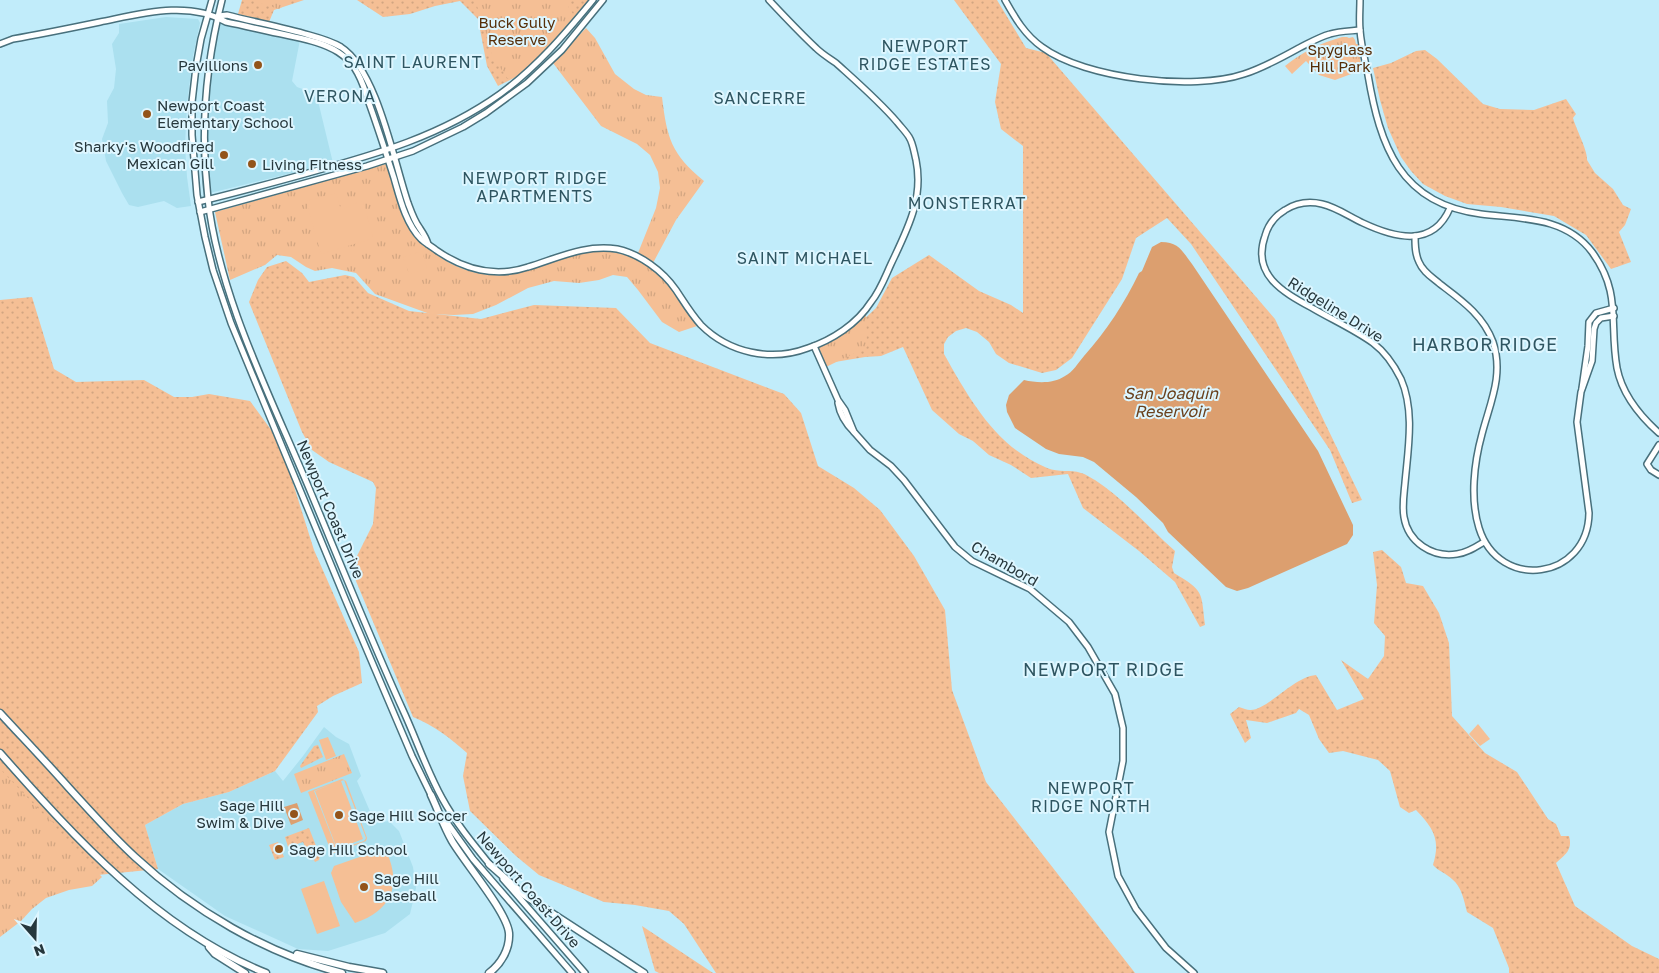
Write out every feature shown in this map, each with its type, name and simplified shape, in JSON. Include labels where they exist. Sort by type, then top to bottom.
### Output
[{"type":"highway","points":[[0,713],[135,858],[186,899],[236,930],[284,952],[342,973]]},
{"type":"highway","points":[[0,753],[48,808],[138,895],[220,951],[266,973]]},
{"type":"highway","points":[[431,795],[451,839],[495,903],[508,928],[509,935],[506,951],[497,966],[488,973]]},
{"type":"highway","points":[[489,864],[524,895],[644,973]]},
{"type":"highway","points":[[203,940],[215,954],[245,973]]},
{"type":"highway","points":[[284,952],[383,973]]},
{"type":"street","name":"Newport Coast Drive","points":[[212,0],[201,39],[192,102],[194,164],[198,202],[212,267],[226,310],[346,601],[412,756],[431,795],[462,846],[572,973]]},
{"type":"street","name":"Newport Coast Drive","points":[[222,0],[210,54],[204,100],[203,132],[209,209],[216,246],[236,312],[384,667],[442,798],[461,829],[489,864],[585,973]]},
{"type":"street","points":[[198,202],[389,150],[440,130],[499,94],[538,62],[593,0]]},
{"type":"street","points":[[200,212],[391,158],[413,151],[446,136],[486,113],[532,78],[562,50],[604,0]]},
{"type":"street","points":[[0,44],[13,39],[162,10],[178,9],[218,16],[227,15],[325,39],[343,48],[353,57],[365,73],[391,158],[414,218],[428,244],[454,262],[479,270],[499,272],[513,272],[574,251],[586,249],[603,248],[632,254],[660,272],[674,287],[701,325],[717,338],[749,352],[775,356],[798,352],[834,336],[853,323],[867,309],[877,294],[908,228],[916,204],[918,190],[917,164],[910,138],[882,104],[819,50],[769,0]]},
{"type":"street","points":[[1005,0],[1022,28],[1033,40],[1060,58],[1116,75],[1159,80],[1197,82],[1233,78],[1266,66],[1323,36],[1338,32],[1360,30]]},
{"type":"street","points":[[1360,0],[1360,30],[1372,95],[1383,137],[1401,172],[1413,185],[1438,203],[1450,208],[1552,223],[1574,234],[1590,250],[1609,286],[1614,308],[1617,369],[1622,383],[1633,405],[1659,434]]},
{"type":"street","name":"Ridgeline Drive","points":[[1415,236],[1376,228],[1322,204],[1302,203],[1286,210],[1272,221],[1263,239],[1263,262],[1276,286],[1366,339],[1384,354],[1396,369],[1404,386],[1409,411],[1403,508],[1405,522],[1412,536],[1426,548],[1444,555],[1464,553],[1484,542]]},
{"type":"street","points":[[1450,208],[1444,221],[1436,229],[1426,234],[1415,236],[1416,255],[1420,265],[1429,275],[1475,312],[1486,326],[1496,351],[1497,382],[1479,445],[1475,480],[1476,517],[1484,542],[1502,561],[1517,569],[1529,571],[1546,569],[1562,563],[1581,544],[1589,513],[1577,422],[1588,346],[1588,324],[1596,313],[1614,308]]},
{"type":"street","points":[[1582,390],[1592,361],[1595,326],[1601,318],[1614,316]]},
{"type":"street","points":[[1588,324],[1595,326]]},
{"type":"street","name":"Chambord","points":[[814,346],[838,400],[840,413],[847,419],[854,432],[870,450],[891,466],[904,480],[955,547],[972,561],[1030,589],[1069,622],[1088,647],[1115,694],[1123,728],[1123,760],[1109,832],[1118,876],[1136,909],[1166,948],[1194,973]]},
{"type":"street","points":[[1659,445],[1647,464],[1651,470],[1659,475]]},
{"type":"shaded area","name":"Newport Coast Elementary School","points":[[166,17],[198,19],[200,23],[193,56],[187,104],[185,146],[191,206],[177,208],[164,201],[138,207],[129,205],[122,193],[106,161],[102,139],[108,123],[107,101],[114,88],[116,69],[112,44],[119,33],[119,24]]},
{"type":"shaded area","points":[[221,22],[300,40],[292,81],[297,87],[311,92],[318,101],[333,163],[210,193],[207,118],[208,69]]},
{"type":"shaded area","name":"Sage Hill School","points":[[324,727],[336,737],[349,744],[361,776],[357,781],[375,823],[389,821],[399,831],[413,867],[416,888],[410,914],[385,933],[328,951],[298,949],[225,916],[158,869],[145,825],[183,804],[229,792],[275,771],[283,781]]},
{"type":"green space","points":[[242,0],[304,0],[274,10],[269,22],[238,14]]},
{"type":"green space","points":[[253,0],[292,0],[279,9]]},
{"type":"green space","name":"Buck Gully Reserve","points":[[357,0],[591,0],[564,34],[524,73],[498,86],[487,66],[478,19],[460,1],[410,14],[383,17]]},
{"type":"green space","name":"Buck Gully Reserve","points":[[475,0],[564,0],[573,14],[538,53],[508,79],[492,56]]},
{"type":"green space","points":[[954,0],[997,0],[1026,48],[1046,53],[1275,319],[1362,500],[1352,503],[1330,450],[1191,244],[1167,218],[1136,238],[1122,279],[1072,358],[1056,370],[1042,373],[1009,363],[996,354],[989,342],[977,332],[966,328],[956,331],[948,337],[944,344],[944,354],[975,405],[999,435],[1029,459],[1047,468],[1085,474],[1095,480],[1126,505],[1175,551],[1172,567],[1174,573],[1196,588],[1201,598],[1205,625],[1200,627],[1175,582],[1139,551],[1083,508],[1068,474],[1031,478],[1011,465],[989,455],[973,441],[959,434],[932,410],[903,347],[881,356],[829,363],[855,328],[876,308],[892,278],[929,255],[979,291],[1011,305],[1023,313],[1023,146],[1001,129],[995,102],[1001,64]]},
{"type":"green space","points":[[586,28],[595,38],[615,74],[634,89],[646,95],[662,97],[666,124],[672,144],[684,162],[704,181],[676,220],[653,263],[638,253],[656,208],[660,188],[658,172],[650,155],[637,144],[601,126],[553,63]]},
{"type":"green space","name":"Spyglass Hill Park","points":[[1342,37],[1353,37],[1356,44],[1358,44],[1362,70],[1335,80],[1319,75],[1306,61],[1292,74],[1285,66],[1298,56]]},
{"type":"green space","points":[[1425,50],[1437,59],[1483,104],[1500,109],[1534,110],[1566,99],[1576,114],[1573,118],[1586,151],[1587,160],[1595,173],[1613,189],[1623,205],[1631,209],[1625,225],[1619,232],[1631,262],[1611,269],[1586,235],[1554,216],[1501,207],[1467,204],[1445,196],[1423,184],[1401,157],[1388,128],[1373,68],[1391,63],[1416,51]]},
{"type":"green space","points":[[386,164],[412,228],[432,251],[457,267],[487,275],[502,275],[532,269],[588,252],[617,253],[645,263],[663,278],[697,326],[679,332],[662,322],[627,277],[613,275],[599,280],[579,283],[554,281],[528,288],[496,305],[473,314],[454,315],[430,314],[375,294],[356,273],[332,268],[315,271],[291,257],[277,255],[265,265],[230,280],[215,212]]},
{"type":"green space","points":[[336,193],[341,210],[363,201],[373,237],[321,254],[306,201]]},
{"type":"green space","points":[[422,251],[427,268],[409,274],[403,257]]},
{"type":"green space","points":[[286,261],[302,273],[309,282],[345,275],[354,277],[368,293],[409,311],[481,319],[534,305],[616,308],[650,343],[784,394],[801,413],[818,466],[854,488],[880,510],[914,556],[945,610],[952,690],[986,782],[1135,973],[716,973],[684,924],[669,911],[604,902],[539,875],[516,856],[470,811],[463,776],[467,753],[442,732],[413,717],[353,574],[356,558],[373,524],[376,488],[373,482],[329,462],[312,450],[302,432],[249,302],[258,280],[267,267]]},
{"type":"green space","points":[[32,297],[54,369],[76,382],[144,380],[174,397],[192,397],[209,394],[250,401],[280,442],[314,550],[359,652],[362,683],[333,696],[317,706],[318,712],[275,771],[229,792],[183,804],[145,825],[158,869],[88,876],[0,919],[0,300]]},
{"type":"green space","points":[[866,314],[867,347],[826,367],[818,347],[851,328]]},
{"type":"green space","points":[[1382,550],[1401,567],[1406,583],[1423,586],[1439,613],[1449,643],[1452,716],[1485,753],[1517,772],[1548,819],[1556,824],[1561,836],[1569,836],[1569,849],[1556,863],[1575,906],[1632,946],[1659,959],[1659,973],[1509,973],[1509,968],[1493,928],[1467,912],[1458,886],[1450,877],[1433,865],[1436,841],[1431,828],[1416,810],[1409,813],[1400,807],[1390,771],[1378,760],[1343,751],[1329,753],[1319,739],[1309,715],[1299,709],[1296,713],[1267,723],[1246,720],[1251,738],[1245,743],[1230,714],[1239,707],[1249,710],[1257,709],[1307,677],[1316,675],[1337,710],[1364,699],[1341,660],[1368,679],[1384,656],[1385,636],[1374,623],[1377,585],[1373,552]]},
{"type":"green space","points":[[1478,724],[1490,739],[1480,746],[1469,734]]},
{"type":"green space","points":[[328,737],[336,756],[326,760],[319,740]]},
{"type":"green space","points":[[318,745],[323,757],[301,768],[300,766],[314,746]]},
{"type":"green space","points":[[344,754],[352,773],[301,793],[294,774]]},
{"type":"green space","points":[[0,769],[47,816],[102,877],[92,886],[69,890],[46,898],[0,937]]},
{"type":"green space","name":"Sage Hill Soccer","points":[[342,779],[346,781],[367,838],[366,841],[332,854],[308,792]],"holes":[[[344,780],[366,838],[364,841],[337,850],[314,791],[334,783],[315,791],[337,849],[363,839],[341,781]]]},
{"type":"green space","points":[[309,828],[320,856],[319,860],[315,862],[314,860],[311,862],[315,859],[313,852],[308,854],[303,842],[288,847],[285,837]]},
{"type":"green space","points":[[278,842],[284,857],[275,860],[269,845]]},
{"type":"green space","name":"Sage Hill Baseball","points":[[385,852],[391,865],[393,877],[393,887],[390,896],[377,912],[355,923],[341,902],[331,873],[334,866],[371,853]]},
{"type":"green space","points":[[324,881],[340,926],[317,934],[301,889]]},
{"type":"green space","points":[[642,926],[713,973],[659,973],[655,971]]},
{"type":"water","name":"San Joaquin Reservoir","points":[[1161,242],[1167,242],[1176,246],[1183,251],[1192,264],[1318,451],[1353,525],[1353,535],[1347,544],[1248,588],[1237,591],[1226,587],[1168,532],[1163,523],[1136,497],[1094,462],[1083,457],[1059,454],[1046,449],[1015,428],[1007,412],[1006,405],[1009,395],[1024,380],[1050,382],[1060,379],[1073,370],[1114,316],[1142,271],[1152,247]]},
{"type":"water","name":"Sage Hill Swim & Dive","points":[[297,803],[303,820],[291,825],[284,807]]},
{"type":"place","name":"Pavillions","points":[[258,65]]},
{"type":"place","name":"Newport Coast Elementary School","points":[[147,114]]},
{"type":"place","name":"Sharky's Woodfired Mexican Gill","points":[[224,155]]},
{"type":"place","name":"Living Fitness","points":[[252,164]]},
{"type":"place","name":"Sage Hill Swim & Dive","points":[[294,814]]},
{"type":"place","name":"Sage Hill Soccer","points":[[339,815]]},
{"type":"place","name":"Sage Hill School","points":[[279,849]]},
{"type":"place","name":"Sage Hill Baseball","points":[[364,887]]},
{"type":"district","name":"NEWPORT RIDGE ESTATES","points":[[925,55]]},
{"type":"district","name":"SAINT LAURENT","points":[[413,62]]},
{"type":"district","name":"VERONA","points":[[340,96]]},
{"type":"district","name":"SANCERRE","points":[[760,98]]},
{"type":"district","name":"NEWPORT RIDGE APARTMENTS","points":[[535,187]]},
{"type":"district","name":"MONSTERRAT","points":[[967,203]]},
{"type":"district","name":"SAINT MICHAEL","points":[[805,258]]},
{"type":"district","name":"HARBOR RIDGE","points":[[1485,344]]},
{"type":"district","name":"NEWPORT RIDGE","points":[[1104,669]]},
{"type":"district","name":"NEWPORT RIDGE NORTH","points":[[1091,797]]}]
